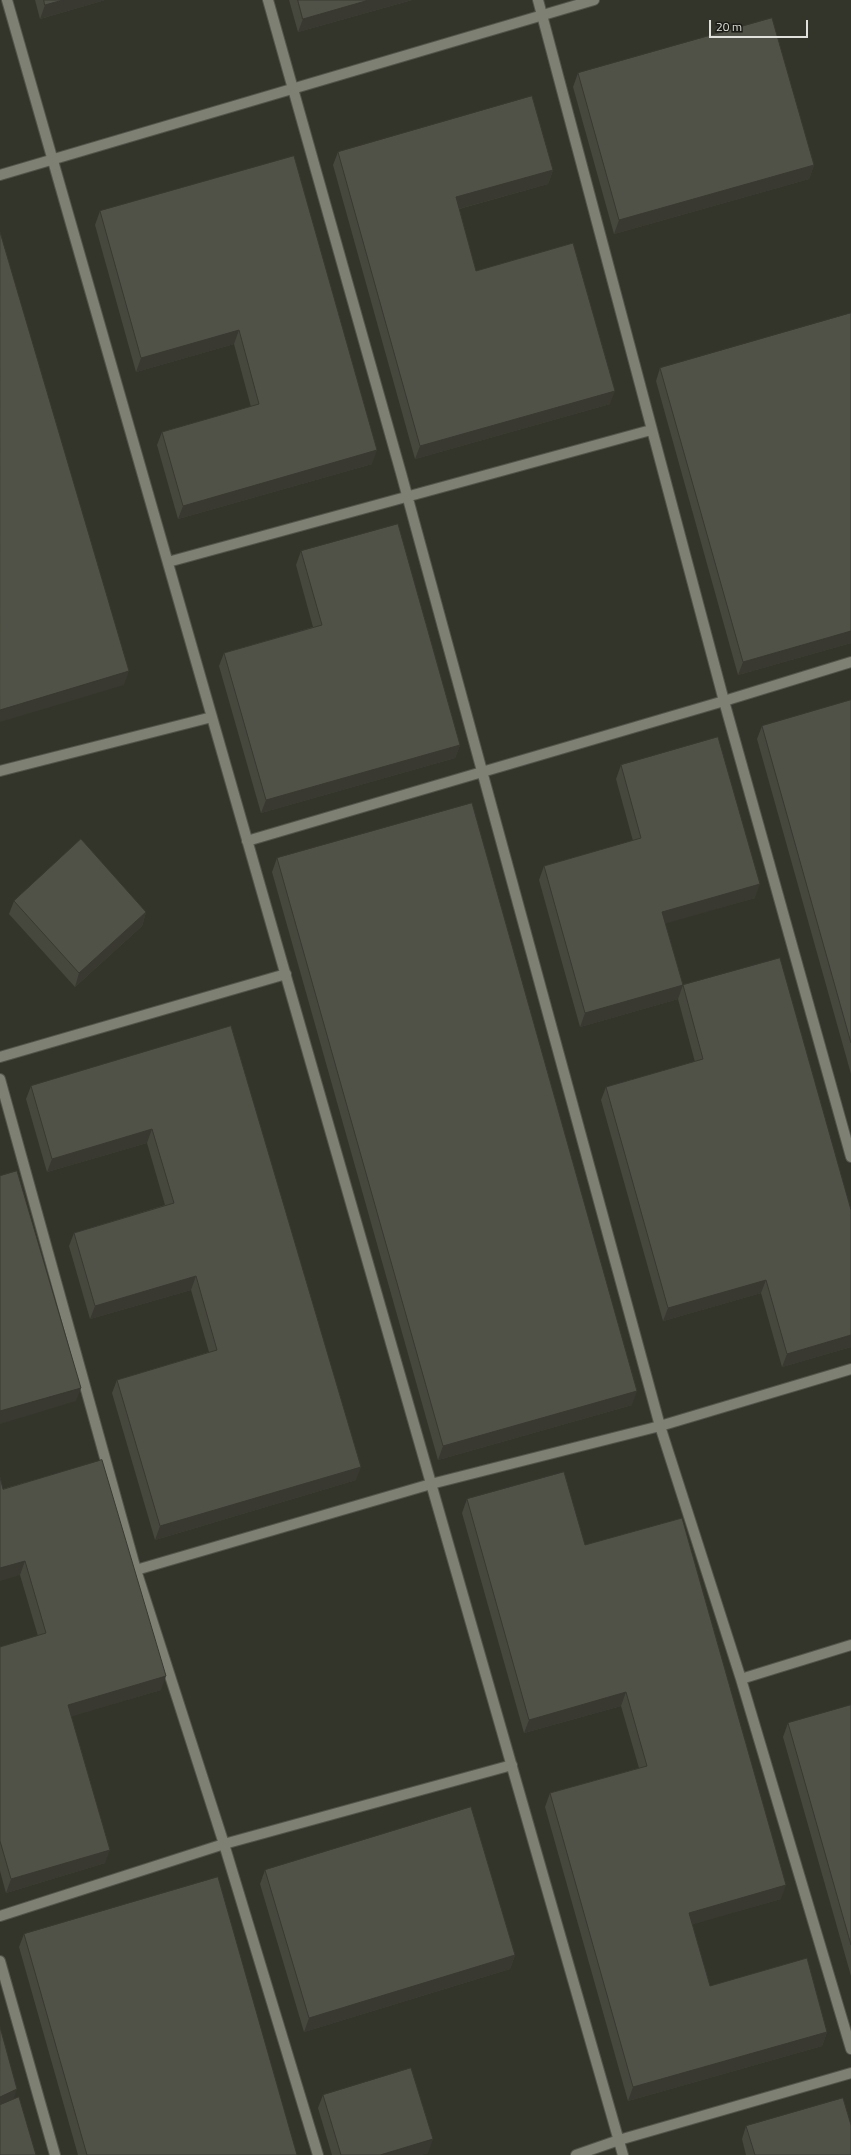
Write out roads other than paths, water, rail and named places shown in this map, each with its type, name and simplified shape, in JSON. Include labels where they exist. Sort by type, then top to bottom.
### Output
[{"type":"street","points":[[7,0],[623,2155]]},
{"type":"street","points":[[268,0],[408,496],[660,1426],[741,1679],[851,2049]]},
{"type":"street","points":[[538,0],[724,702],[851,1157]]},
{"type":"street","points":[[0,175],[594,0]]},
{"type":"street","points":[[168,562],[651,430]]},
{"type":"street","points":[[247,841],[724,702],[851,662]]},
{"type":"street","points":[[0,771],[212,717]]},
{"type":"street","points":[[0,1057],[286,974]]},
{"type":"street","points":[[0,1079],[136,1570],[224,1844],[318,2155]]},
{"type":"street","points":[[136,1570],[432,1484],[660,1426],[851,1369]]},
{"type":"street","points":[[741,1679],[851,1645]]},
{"type":"street","points":[[0,1916],[224,1844],[512,1765]]},
{"type":"street","points":[[0,1961],[55,2155]]},
{"type":"street","points":[[576,2155],[619,2140],[851,2073]]}]
